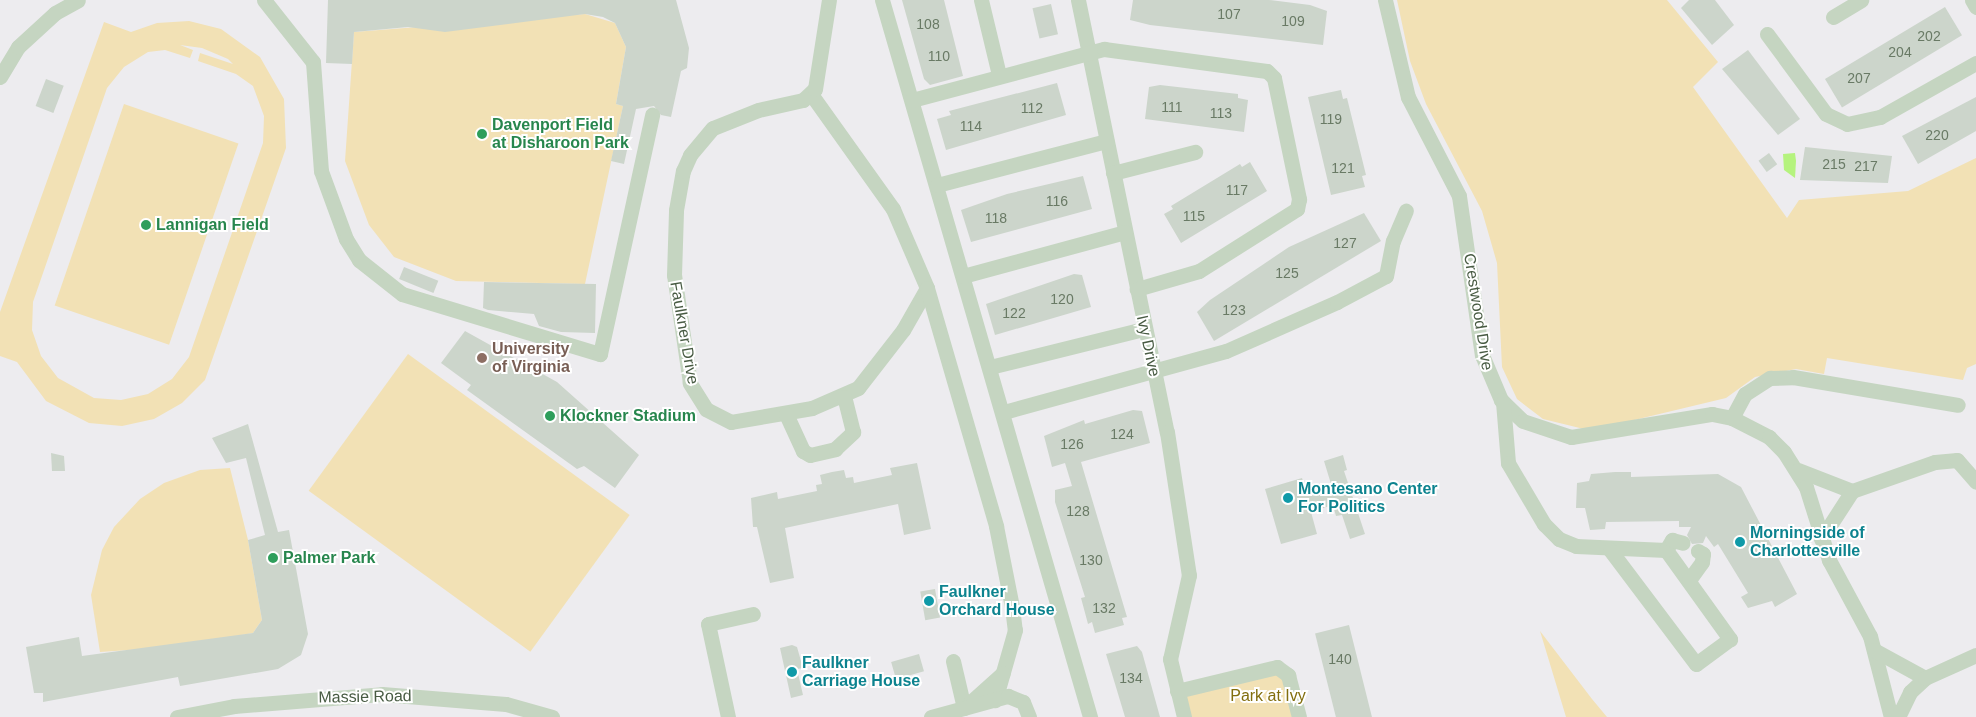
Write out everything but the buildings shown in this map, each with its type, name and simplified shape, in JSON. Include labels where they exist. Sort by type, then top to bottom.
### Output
[{"type":"street","points":[[0,77],[18,47],[55,13],[78,0]]},
{"type":"street","points":[[264,0],[313,62],[321,171],[346,239],[359,260],[402,294],[600,354],[652,115]]},
{"type":"street","points":[[829,0],[821,78],[812,94],[893,209],[927,288],[996,526],[1015,630],[1005,672],[994,700]]},
{"type":"street","points":[[882,0],[1004,412],[1090,717]]},
{"type":"street","points":[[981,0],[999,75]]},
{"type":"street","name":"Ivy Drive","points":[[1078,0],[1086,52],[1113,173],[1152,368],[1189,575],[1171,643],[1177,691],[1184,717]]},
{"type":"street","name":"Crestwood Drive","points":[[1385,0],[1408,97],[1459,196],[1482,355],[1491,383],[1503,402],[1523,421],[1571,437],[1609,434],[1691,415],[1732,418],[1769,437],[1798,470],[1821,539],[1874,650],[1888,710]]},
{"type":"street","points":[[1833,17],[1861,0]]},
{"type":"street","points":[[1972,0],[1976,7]]},
{"type":"street","points":[[1767,34],[1821,109],[1847,124],[1880,117],[1976,63]]},
{"type":"street","points":[[912,100],[1104,48],[1213,60],[1268,71],[1274,78],[1299,199],[1297,209],[1199,271],[1136,289]]},
{"type":"street","name":"Faulkner Drive","points":[[812,94],[792,104],[728,119],[700,140],[684,171],[674,238],[677,304],[695,396],[706,409],[731,422],[786,414],[844,397],[870,376],[927,288]]},
{"type":"street","points":[[937,185],[1106,141]]},
{"type":"street","points":[[1113,173],[1195,152]]},
{"type":"street","points":[[1004,412],[1152,368],[1256,340],[1386,276],[1393,241],[1406,211]]},
{"type":"street","points":[[963,276],[1125,232]]},
{"type":"street","points":[[990,367],[1144,329]]},
{"type":"street","points":[[1732,418],[1745,394],[1770,378],[1793,377],[1958,406]]},
{"type":"street","points":[[786,414],[803,451],[810,455],[835,449],[853,432],[844,397]]},
{"type":"street","points":[[1503,402],[1508,463],[1544,524],[1559,539],[1576,546],[1610,550],[1666,550]]},
{"type":"street","points":[[1821,539],[1852,491],[1934,462],[1957,460],[1976,482]]},
{"type":"street","points":[[1798,470],[1852,491]]},
{"type":"street","points":[[1666,550],[1672,540],[1683,543]]},
{"type":"street","points":[[1610,550],[1696,664],[1730,639],[1666,550]]},
{"type":"street","points":[[1688,580],[1702,562],[1704,554],[1698,551]]},
{"type":"street","points":[[728,717],[708,624],[753,614]]},
{"type":"street","points":[[1874,650],[1925,678]]},
{"type":"street","points":[[1898,717],[1910,692],[1925,678],[1976,655]]},
{"type":"street","points":[[953,661],[964,708]]},
{"type":"street","points":[[1177,691],[1277,667],[1288,675],[1299,717]]},
{"type":"street","points":[[964,708],[1005,672]]},
{"type":"street","name":"Massie Road","points":[[177,717],[243,705],[375,694],[506,704],[552,717]]},
{"type":"street","points":[[931,717],[994,700],[1015,697],[1030,717]]},
{"type":"green space","points":[[1397,0],[1667,0],[1718,62],[1693,87],[1787,218],[1799,200],[1908,191],[1976,158],[1976,364],[1967,368],[1963,380],[1827,358],[1824,374],[1796,369],[1755,377],[1726,398],[1626,422],[1588,430],[1543,419],[1517,399],[1502,367],[1497,263],[1482,211],[1426,104],[1410,61]]},
{"type":"green space","name":"Davenport Field at Disharoon Park","points":[[585,14],[615,23],[626,47],[616,104],[623,106],[585,284],[456,281],[394,257],[369,225],[345,161],[354,32]]},
{"type":"green space","points":[[189,21],[221,29],[260,57],[284,99],[286,148],[205,380],[182,403],[154,419],[122,426],[89,423],[46,401],[17,362],[0,356],[0,312],[104,22],[131,32],[157,23]],"holes":[[[180,45],[202,48],[228,59],[233,64],[200,53],[198,61],[236,74],[253,86],[264,116],[263,143],[189,357],[172,379],[148,394],[121,400],[94,398],[58,378],[41,356],[32,330],[33,302],[107,88],[124,67],[148,52],[165,50],[190,58],[193,50]]]},
{"type":"green space","name":"Lannigan Field","points":[[124,104],[238,143],[169,345],[55,305]]},
{"type":"green space","name":"Klockner Stadium","points":[[408,354],[630,515],[530,652],[309,491]]},
{"type":"green space","points":[[230,468],[248,540],[262,620],[253,633],[173,647],[100,652],[91,595],[102,550],[114,527],[140,499],[164,483],[200,470]]},
{"type":"green space","points":[[1540,631],[1592,699],[1607,717],[1566,717]]},
{"type":"green space","name":"Park at Ivy","points":[[1283,672],[1295,717],[1187,717],[1180,694]]},
{"type":"shaded area","points":[[1795,153],[1795,178],[1784,170],[1783,154]]},
{"type":"place","name":"Davenport Field at Disharoon Park","points":[[482,134]]},
{"type":"place","name":"Lannigan Field","points":[[146,225]]},
{"type":"place","name":"University of Virginia","points":[[482,358]]},
{"type":"place","name":"Klockner Stadium","points":[[550,416]]},
{"type":"place","name":"Montesano Center For Politics","points":[[1288,498]]},
{"type":"place","name":"Morningside of Charlottesville","points":[[1740,542]]},
{"type":"place","name":"Palmer Park","points":[[273,558]]},
{"type":"place","name":"Faulkner Orchard House","points":[[929,601]]},
{"type":"place","name":"Faulkner Carriage House","points":[[792,672]]}]
